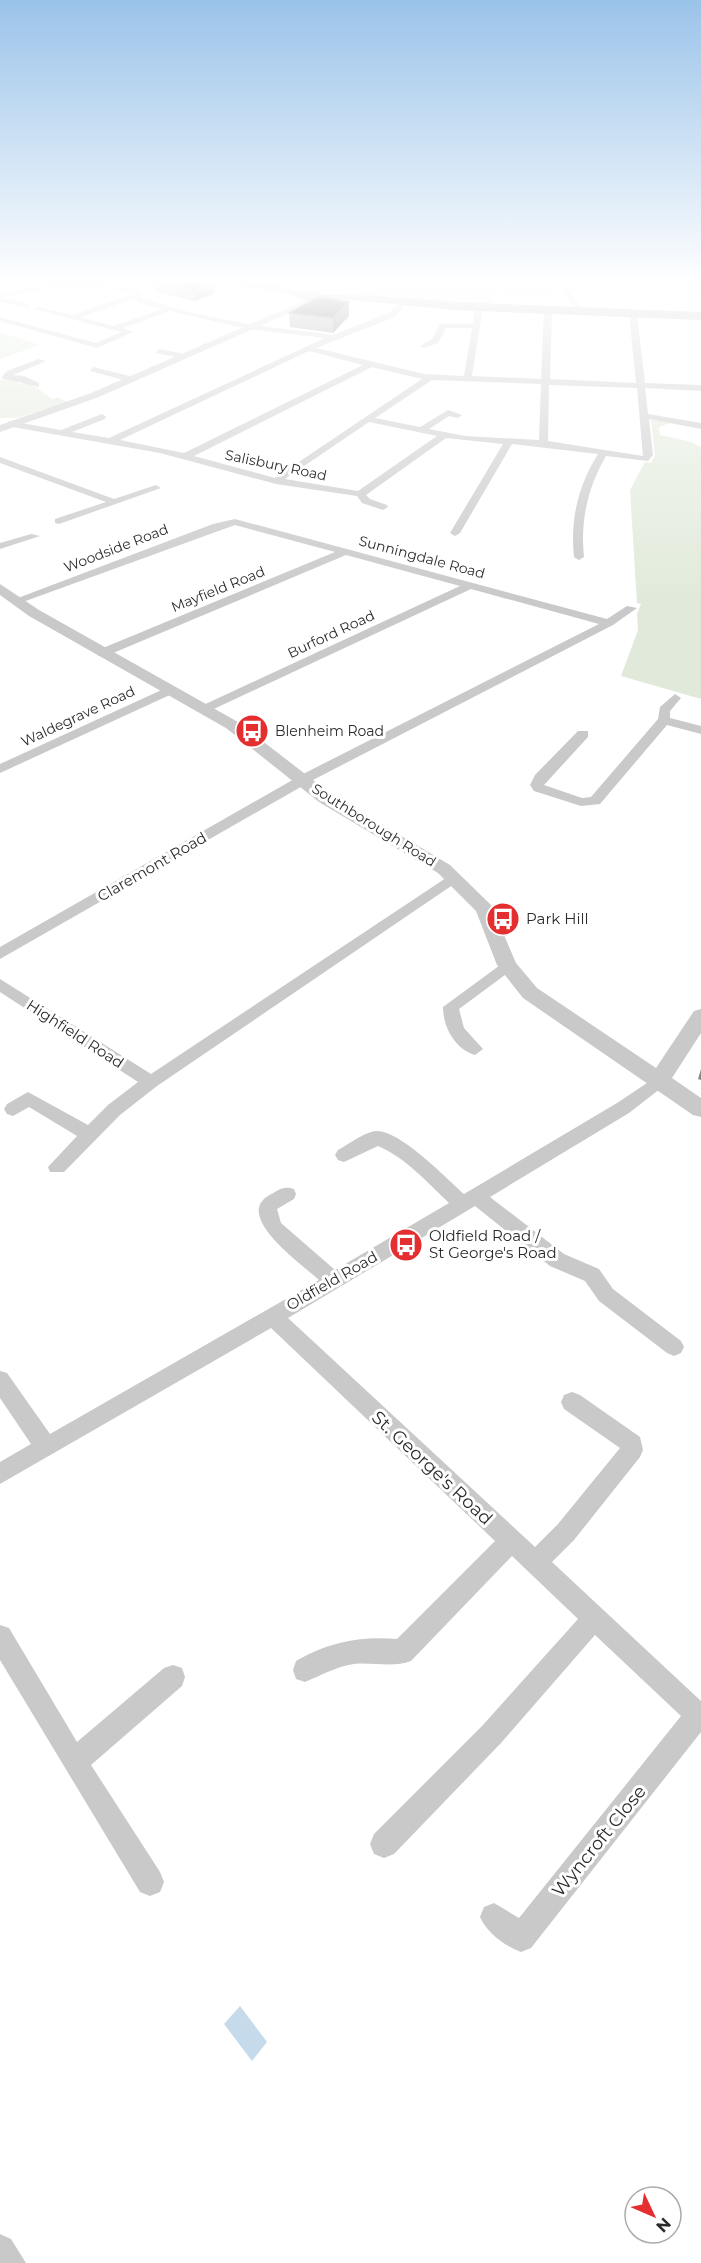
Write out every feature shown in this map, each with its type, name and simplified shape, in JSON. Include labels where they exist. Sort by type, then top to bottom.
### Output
[{"type":"street","points":[[3,425],[87,398],[109,389]]},
{"type":"street","points":[[111,441],[224,389]]},
{"type":"street","points":[[184,457],[322,389]]},
{"type":"street","points":[[276,481],[415,389]]},
{"type":"street","points":[[543,443],[546,389]]},
{"type":"street","points":[[370,420],[470,440],[543,443],[645,459],[648,455],[641,389]]},
{"type":"street","points":[[422,430],[448,413],[458,415]]},
{"type":"street","points":[[644,416],[701,426]]},
{"type":"street","points":[[64,432],[102,417]]},
{"type":"street","name":"Salisbury Road","points":[[3,425],[64,432],[111,441],[276,481],[360,494]]},
{"type":"street","points":[[383,507],[366,501],[360,494],[444,435]]},
{"type":"street","points":[[455,532],[509,441]]},
{"type":"street","points":[[579,557],[578,543],[585,485],[603,453]]},
{"type":"street","points":[[0,460],[50,479],[52,483],[88,497],[110,502]]},
{"type":"street","points":[[59,521],[156,488]]},
{"type":"street","name":"Sunningdale Road","points":[[226,523],[239,523],[609,622]]},
{"type":"street","name":"Woodside Road","points":[[16,601],[226,523]]},
{"type":"street","points":[[0,546],[35,536]]},
{"type":"street","name":"Mayfield Road","points":[[102,653],[345,552]]},
{"type":"street","name":"Burford Road","points":[[203,710],[471,585]]},
{"type":"street","name":"Southborough Road","points":[[0,589],[102,653],[245,734],[325,798],[434,862],[454,877],[484,909],[507,965],[524,987],[546,1007],[701,1109]]},
{"type":"street","points":[[303,780],[609,622],[631,608]]},
{"type":"street","name":"Waldegrave Road","points":[[0,769],[168,691]]},
{"type":"street","points":[[583,734],[540,778],[537,785],[539,788],[582,802],[595,801],[664,720],[664,710],[675,698]]},
{"type":"street","points":[[664,720],[701,730]]},
{"type":"street","name":"Claremont Road","points":[[0,954],[303,780]]},
{"type":"street","points":[[57,1167],[114,1110],[151,1082],[454,877]]},
{"type":"street","points":[[475,1048],[455,1030],[451,1007],[507,965]]},
{"type":"street","name":"Highfield Road","points":[[0,984],[151,1082]]},
{"type":"street","points":[[659,1081],[701,1016]]},
{"type":"street","name":"Oldfield Road","points":[[0,1474],[334,1281],[623,1108],[659,1081]]},
{"type":"street","points":[[13,1109],[28,1098],[90,1135]]},
{"type":"street","points":[[344,1155],[377,1138],[405,1152],[468,1200],[557,1260],[592,1275],[606,1295],[674,1347]]},
{"type":"street","points":[[287,1194],[267,1206],[267,1216],[274,1228],[334,1281]]},
{"type":"street","name":"St. George's Road","points":[[272,1316],[700,1717]]},
{"type":"street","points":[[0,1380],[46,1447]]},
{"type":"street","points":[[535,1563],[566,1532],[632,1450],[632,1444],[572,1402]]},
{"type":"street","points":[[305,1670],[320,1660],[370,1648],[402,1652],[511,1541]]},
{"type":"street","points":[[384,1844],[475,1751],[570,1648],[594,1618]]},
{"type":"street","points":[[0,1637],[74,1762],[150,1882]]},
{"type":"street","points":[[74,1762],[173,1677]]},
{"type":"street","name":"Wyncroft Close","points":[[494,1917],[521,1938],[700,1717]]},
{"type":"street","points":[[0,2250],[10,2263]]},
{"type":"green space","points":[[0,389],[38,389],[52,399],[58,397],[67,402],[17,418],[0,418]]},
{"type":"green space","points":[[651,419],[670,423],[659,427],[660,435],[688,441],[701,447],[701,699],[621,676],[638,630],[637,614],[641,604],[637,603],[630,490],[645,462],[651,463],[655,456]]},
{"type":"water","points":[[240,2006],[267,2042],[252,2061],[224,2024]]},
{"type":"place","name":"Blenheim Road","points":[[252,731]]},
{"type":"place","name":"Park Hill","points":[[503,919]]},
{"type":"place","name":"Oldfield Road / St George's Road","points":[[406,1245]]}]
